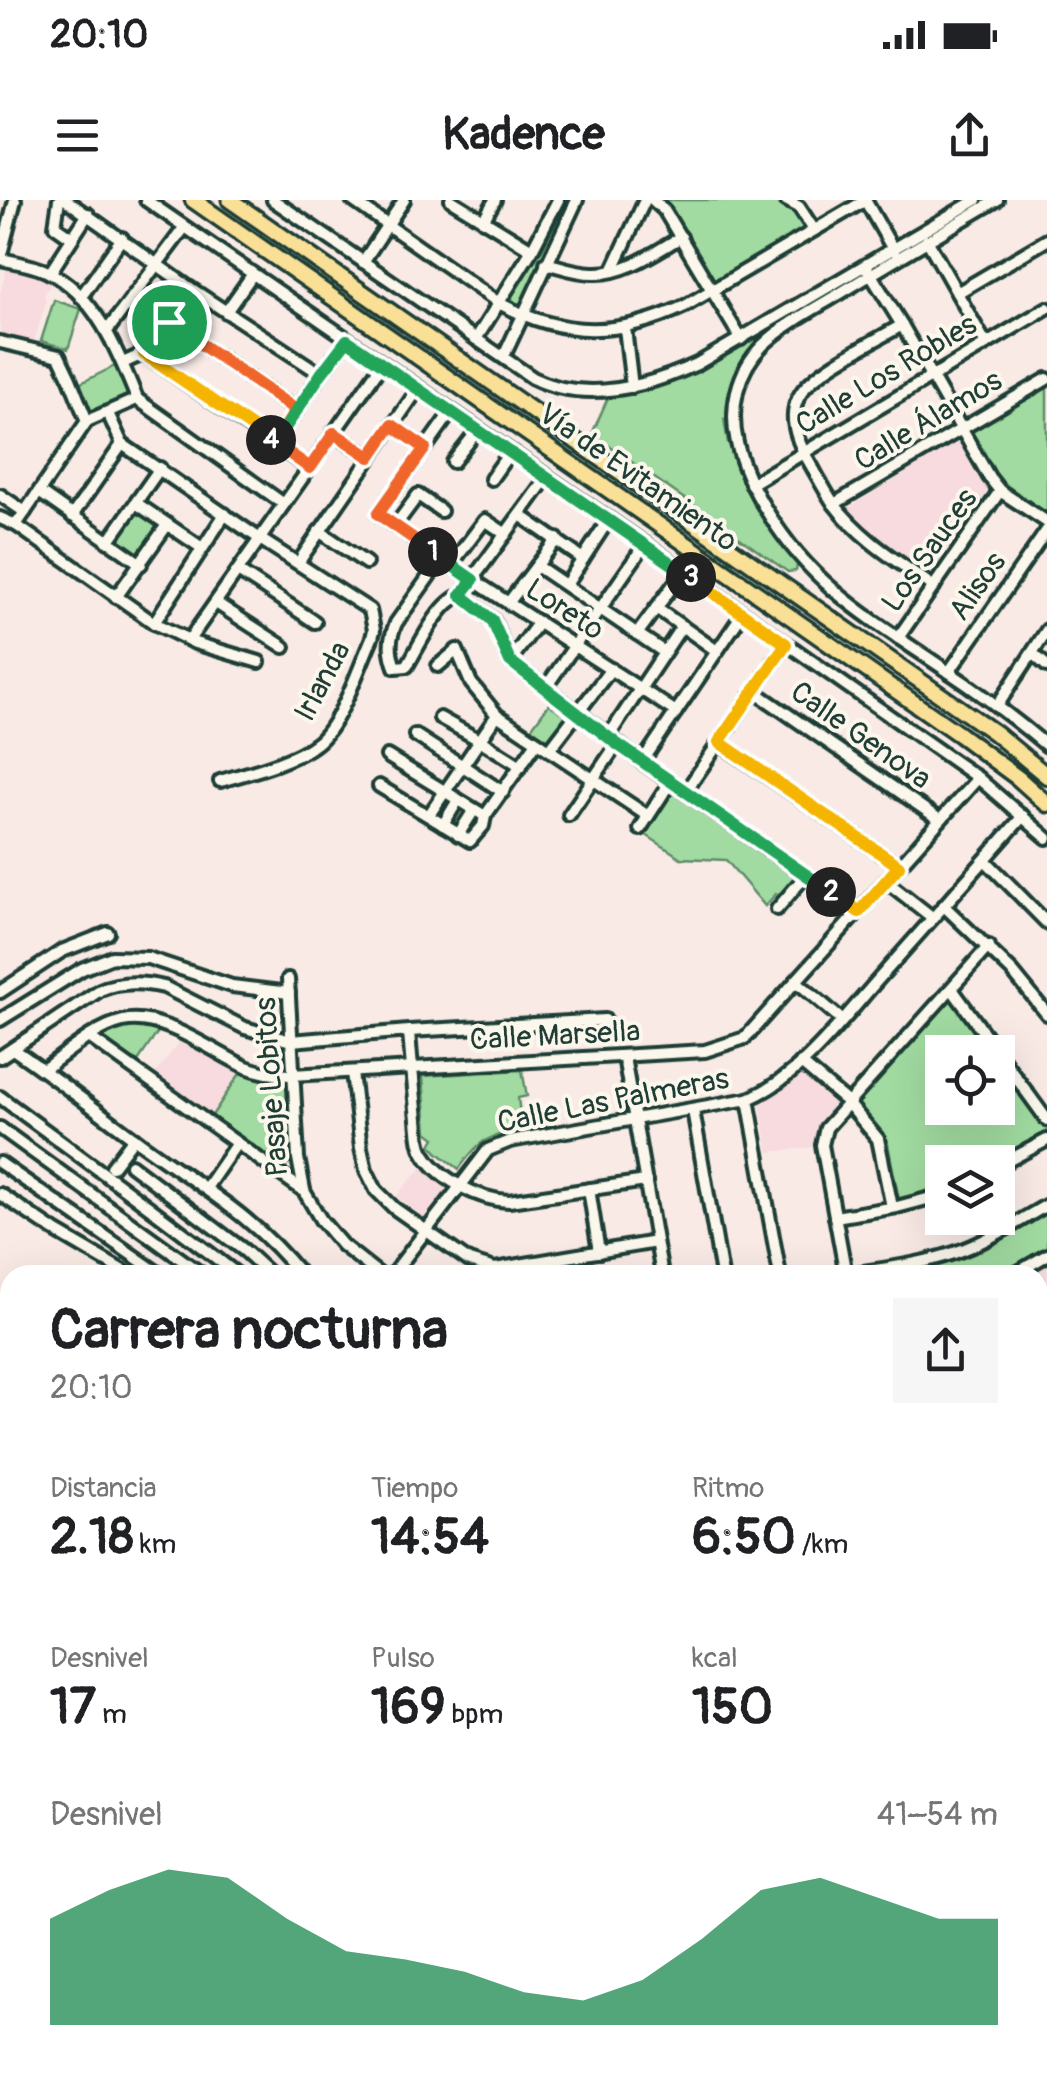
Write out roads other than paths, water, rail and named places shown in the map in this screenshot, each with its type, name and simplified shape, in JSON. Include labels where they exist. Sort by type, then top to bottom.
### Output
[{"type":"highway","name":"Vía de Evitamiento","points":[[194,200],[944,724],[1047,804]]},
{"type":"highway","name":"Vía de Evitamiento","points":[[230,200],[979,722],[1047,776]]},
{"type":"street","points":[[15,200],[0,258],[50,272],[70,286],[108,331],[137,399],[284,504]]},
{"type":"street","points":[[72,238],[54,224],[63,200],[321,374]]},
{"type":"street","points":[[146,200],[978,778],[1047,838]]},
{"type":"street","points":[[273,200],[547,384],[588,391],[632,387],[697,364],[868,270],[976,200]]},
{"type":"street","points":[[352,200],[500,303],[555,326],[590,331],[656,320],[866,200],[896,253]]},
{"type":"street","points":[[363,262],[404,200]]},
{"type":"street","points":[[451,200],[532,250]]},
{"type":"street","points":[[483,221],[495,200]]},
{"type":"street","points":[[476,338],[532,250],[558,200]]},
{"type":"street","points":[[504,356],[577,200]]},
{"type":"street","points":[[612,272],[645,200]]},
{"type":"street","points":[[653,200],[664,210],[741,339]]},
{"type":"street","points":[[786,200],[799,207],[814,230]]},
{"type":"street","points":[[896,253],[927,240],[996,200]]},
{"type":"street","points":[[50,272],[88,214]]},
{"type":"street","points":[[108,331],[184,228]]},
{"type":"street","points":[[546,263],[591,274],[612,272],[681,237]]},
{"type":"street","points":[[81,298],[122,238]]},
{"type":"street","points":[[927,240],[986,344]]},
{"type":"street","points":[[957,293],[1047,240]]},
{"type":"street","points":[[868,270],[984,469],[1000,491],[1047,522]]},
{"type":"street","points":[[868,270],[763,345],[750,361],[735,398],[734,427],[751,484],[779,531],[813,573],[870,620],[997,706],[1047,746]]},
{"type":"street","points":[[226,312],[252,275]]},
{"type":"street","points":[[122,363],[147,352],[190,288]]},
{"type":"street","name":"Calle Los Robles","points":[[751,484],[1047,308]]},
{"type":"street","points":[[169,322],[296,410]]},
{"type":"street","points":[[902,325],[808,384],[801,393],[794,422],[804,452],[834,504],[871,542],[934,587]]},
{"type":"street","points":[[625,328],[632,387]]},
{"type":"street","points":[[275,443],[347,340]]},
{"type":"street","points":[[0,342],[58,356],[87,421]]},
{"type":"street","points":[[144,354],[310,468]]},
{"type":"street","points":[[190,640],[382,364]]},
{"type":"street","name":"Calle Álamos","points":[[834,504],[1047,378]]},
{"type":"street","points":[[298,563],[418,388]]},
{"type":"street","points":[[16,525],[87,421],[137,399]]},
{"type":"street","points":[[392,425],[425,448],[451,412]]},
{"type":"street","points":[[72,516],[122,444],[108,413]]},
{"type":"street","points":[[453,462],[478,430]]},
{"type":"street","points":[[334,433],[370,457]]},
{"type":"street","name":"Irlanda","points":[[122,444],[370,610],[372,638],[331,727],[316,744],[271,766],[220,780]]},
{"type":"street","name":"Loreto","points":[[425,448],[378,514],[676,712]]},
{"type":"street","points":[[490,480],[510,452]]},
{"type":"street","points":[[108,542],[160,468]]},
{"type":"street","points":[[506,534],[486,520],[396,623],[389,644],[395,667],[407,666],[447,604],[473,580],[548,477]]},
{"type":"street","name":"Los Sauces","points":[[898,638],[1000,491]]},
{"type":"street","points":[[38,492],[141,564]]},
{"type":"street","points":[[0,495],[25,512]]},
{"type":"street","points":[[396,526],[418,495],[441,511]]},
{"type":"street","points":[[136,502],[202,548]]},
{"type":"street","points":[[154,623],[225,514]]},
{"type":"street","points":[[520,515],[583,559]]},
{"type":"street","points":[[0,518],[16,525],[154,623],[190,640],[259,662]]},
{"type":"street","points":[[566,585],[609,519]]},
{"type":"street","points":[[116,597],[168,524]]},
{"type":"street","name":"Alisos","points":[[949,672],[1047,530]]},
{"type":"street","points":[[320,531],[366,563]]},
{"type":"street","points":[[509,602],[557,539]]},
{"type":"street","points":[[546,687],[646,544]]},
{"type":"street","points":[[537,566],[664,652]]},
{"type":"street","points":[[238,571],[315,622]]},
{"type":"street","points":[[637,634],[683,572]]},
{"type":"street","points":[[461,595],[492,620],[510,661],[642,762],[859,912]]},
{"type":"street","points":[[216,603],[284,647]]},
{"type":"street","points":[[656,608],[717,651]]},
{"type":"street","points":[[642,762],[742,613]]},
{"type":"street","points":[[510,661],[539,622]]},
{"type":"street","points":[[569,815],[593,780],[640,689],[682,626]]},
{"type":"street","points":[[997,706],[1047,630]]},
{"type":"street","points":[[686,791],[786,644]]},
{"type":"street","points":[[438,666],[456,650],[472,683],[497,714],[648,816]]},
{"type":"street","points":[[1032,653],[1047,666]]},
{"type":"street","points":[[550,749],[610,669]]},
{"type":"street","name":"Calle Genova","points":[[754,690],[940,820]]},
{"type":"street","points":[[429,816],[497,714]]},
{"type":"street","points":[[440,718],[520,766]]},
{"type":"street","points":[[415,735],[502,792]]},
{"type":"street","points":[[379,786],[470,841],[537,742]]},
{"type":"street","points":[[719,742],[899,866]]},
{"type":"street","points":[[387,756],[485,816]]},
{"type":"street","name":"Calle Marsella","points":[[43,1070],[89,1038],[133,1019],[154,1022],[270,1075],[705,1051],[745,1038],[978,778]]},
{"type":"street","points":[[640,829],[672,781]]},
{"type":"street","points":[[443,825],[458,800]]},
{"type":"street","points":[[458,834],[474,810]]},
{"type":"street","name":"Calle Las Palmeras","points":[[400,1265],[488,1150],[510,1141],[748,1099],[778,1084],[842,1020],[1023,816]]},
{"type":"street","points":[[985,860],[1047,923]]},
{"type":"street","points":[[777,909],[806,875]]},
{"type":"street","points":[[886,881],[933,918]]},
{"type":"street","points":[[944,906],[989,946],[1047,1014]]},
{"type":"street","points":[[0,992],[62,951],[108,934]]},
{"type":"street","points":[[843,1265],[822,1145],[826,1128],[989,946]]},
{"type":"street","points":[[0,1020],[82,968],[112,957],[148,958],[232,986],[289,993]]},
{"type":"street","name":"Pasaje Lobitos","points":[[288,979],[298,1158],[304,1190]]},
{"type":"street","points":[[796,981],[842,1020]]},
{"type":"street","points":[[0,1057],[100,990],[116,984],[164,987],[245,1028],[291,1041],[604,1020]]},
{"type":"street","points":[[1034,997],[1047,987]]},
{"type":"street","points":[[952,989],[1047,1120]]},
{"type":"street","points":[[410,1031],[420,1148],[432,1164],[459,1186],[493,1200],[509,1201],[646,1181]]},
{"type":"street","points":[[89,1038],[304,1190],[321,1220],[342,1245],[367,1265]]},
{"type":"street","points":[[12,1049],[238,1211],[292,1265]]},
{"type":"street","points":[[624,1057],[660,1265]]},
{"type":"street","points":[[801,1063],[847,1102],[878,1139],[892,1207]]},
{"type":"street","points":[[352,1072],[360,1148],[376,1190],[394,1208],[479,1265]]},
{"type":"street","points":[[0,1097],[225,1265]]},
{"type":"street","points":[[748,1099],[778,1265]]},
{"type":"street","points":[[693,1110],[720,1265]]},
{"type":"street","points":[[0,1128],[189,1265]]},
{"type":"street","points":[[112,1166],[134,1138]]},
{"type":"street","points":[[1015,1157],[1047,1140]]},
{"type":"street","points":[[206,1188],[236,1143]]},
{"type":"street","points":[[278,1170],[287,1170],[298,1158]]},
{"type":"street","points":[[0,1163],[147,1265]]},
{"type":"street","points":[[131,1165],[260,1265]]},
{"type":"street","points":[[590,1189],[599,1252]]},
{"type":"street","points":[[0,1194],[113,1265]]},
{"type":"street","points":[[835,1216],[925,1199]]},
{"type":"street","points":[[900,1265],[954,1253],[1047,1205]]},
{"type":"street","points":[[532,1265],[656,1242]]}]
